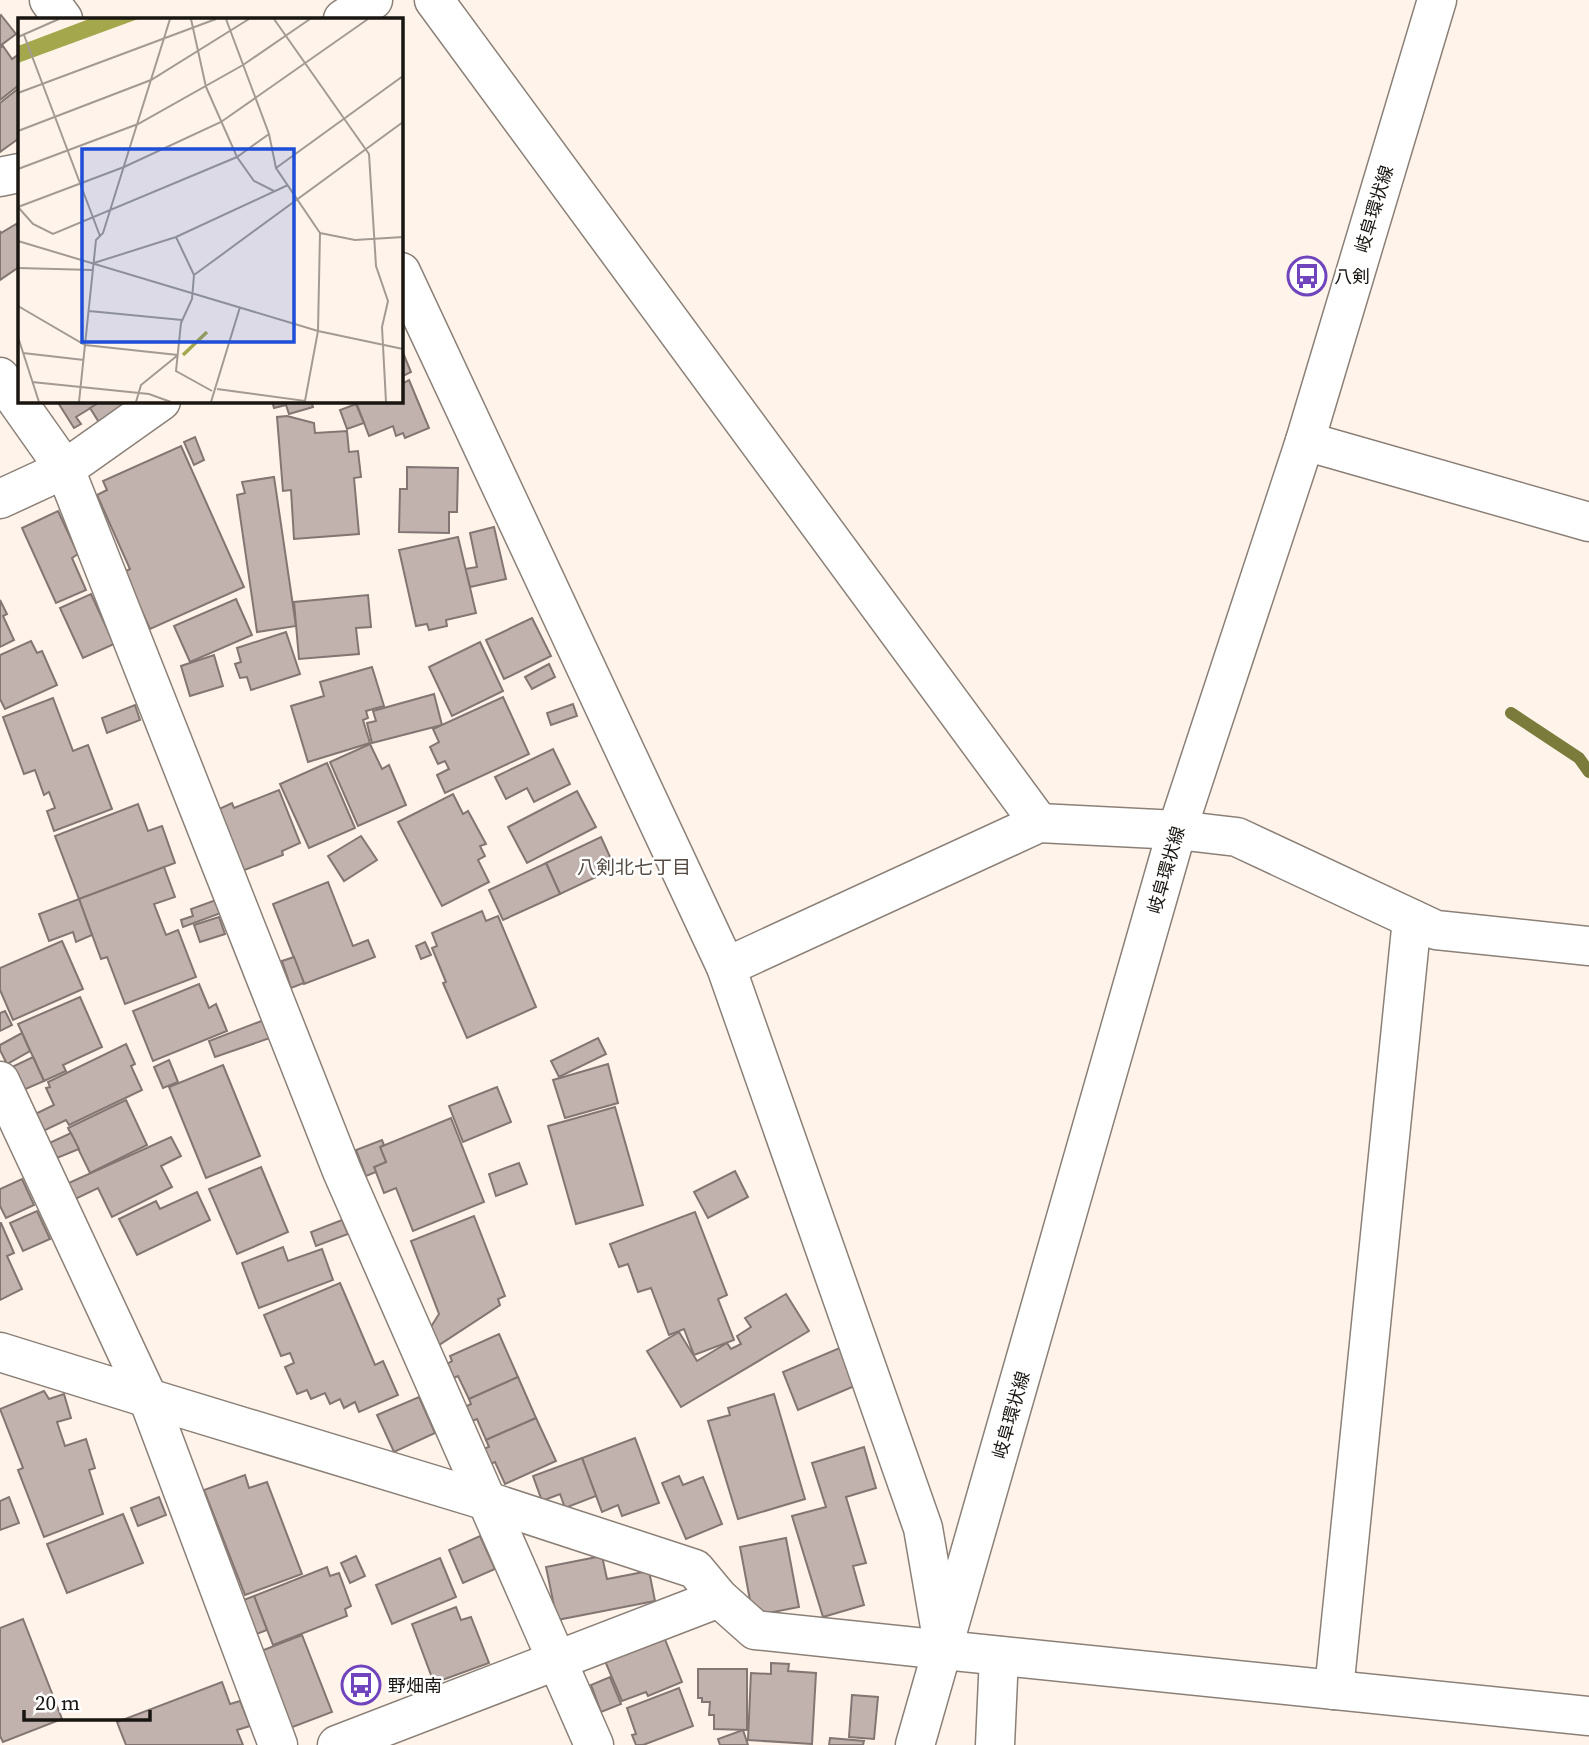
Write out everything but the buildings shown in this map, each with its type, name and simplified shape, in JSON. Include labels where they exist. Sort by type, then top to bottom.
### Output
[{"type":"street","points":[[49,0],[62,18]]},
{"type":"street","points":[[345,18],[373,0]]},
{"type":"street","points":[[434,0],[1039,823]]},
{"type":"street","name":"岐阜環状線","points":[[915,1745],[1177,830],[1305,441],[1437,0]]},
{"type":"street","points":[[0,177],[18,173]]},
{"type":"street","points":[[402,274],[726,967],[923,1528],[944,1650]]},
{"type":"street","points":[[0,377],[65,469],[342,1171],[594,1745]]},
{"type":"street","points":[[0,499],[65,469],[160,402]]},
{"type":"street","points":[[1305,441],[1589,522]]},
{"type":"street","points":[[726,967],[1039,823],[1177,830],[1237,837],[1436,930],[1589,946]]},
{"type":"street","points":[[1334,1690],[1412,919]]},
{"type":"street","points":[[0,1082],[148,1398],[278,1745]]},
{"type":"street","points":[[0,1352],[487,1501],[695,1569],[719,1598],[755,1630],[1589,1716]]},
{"type":"street","points":[[337,1745],[719,1598]]},
{"type":"street","points":[[995,1745],[999,1656]]},
{"type":"waterway","points":[[1511,713],[1579,758],[1589,772]]},
{"type":"place","name":"八剣","points":[[1307,276]]},
{"type":"place","name":"野畑南","points":[[361,1685]]},
{"type":"district","name":"八剣北七丁目","points":[[634,867]]}]
